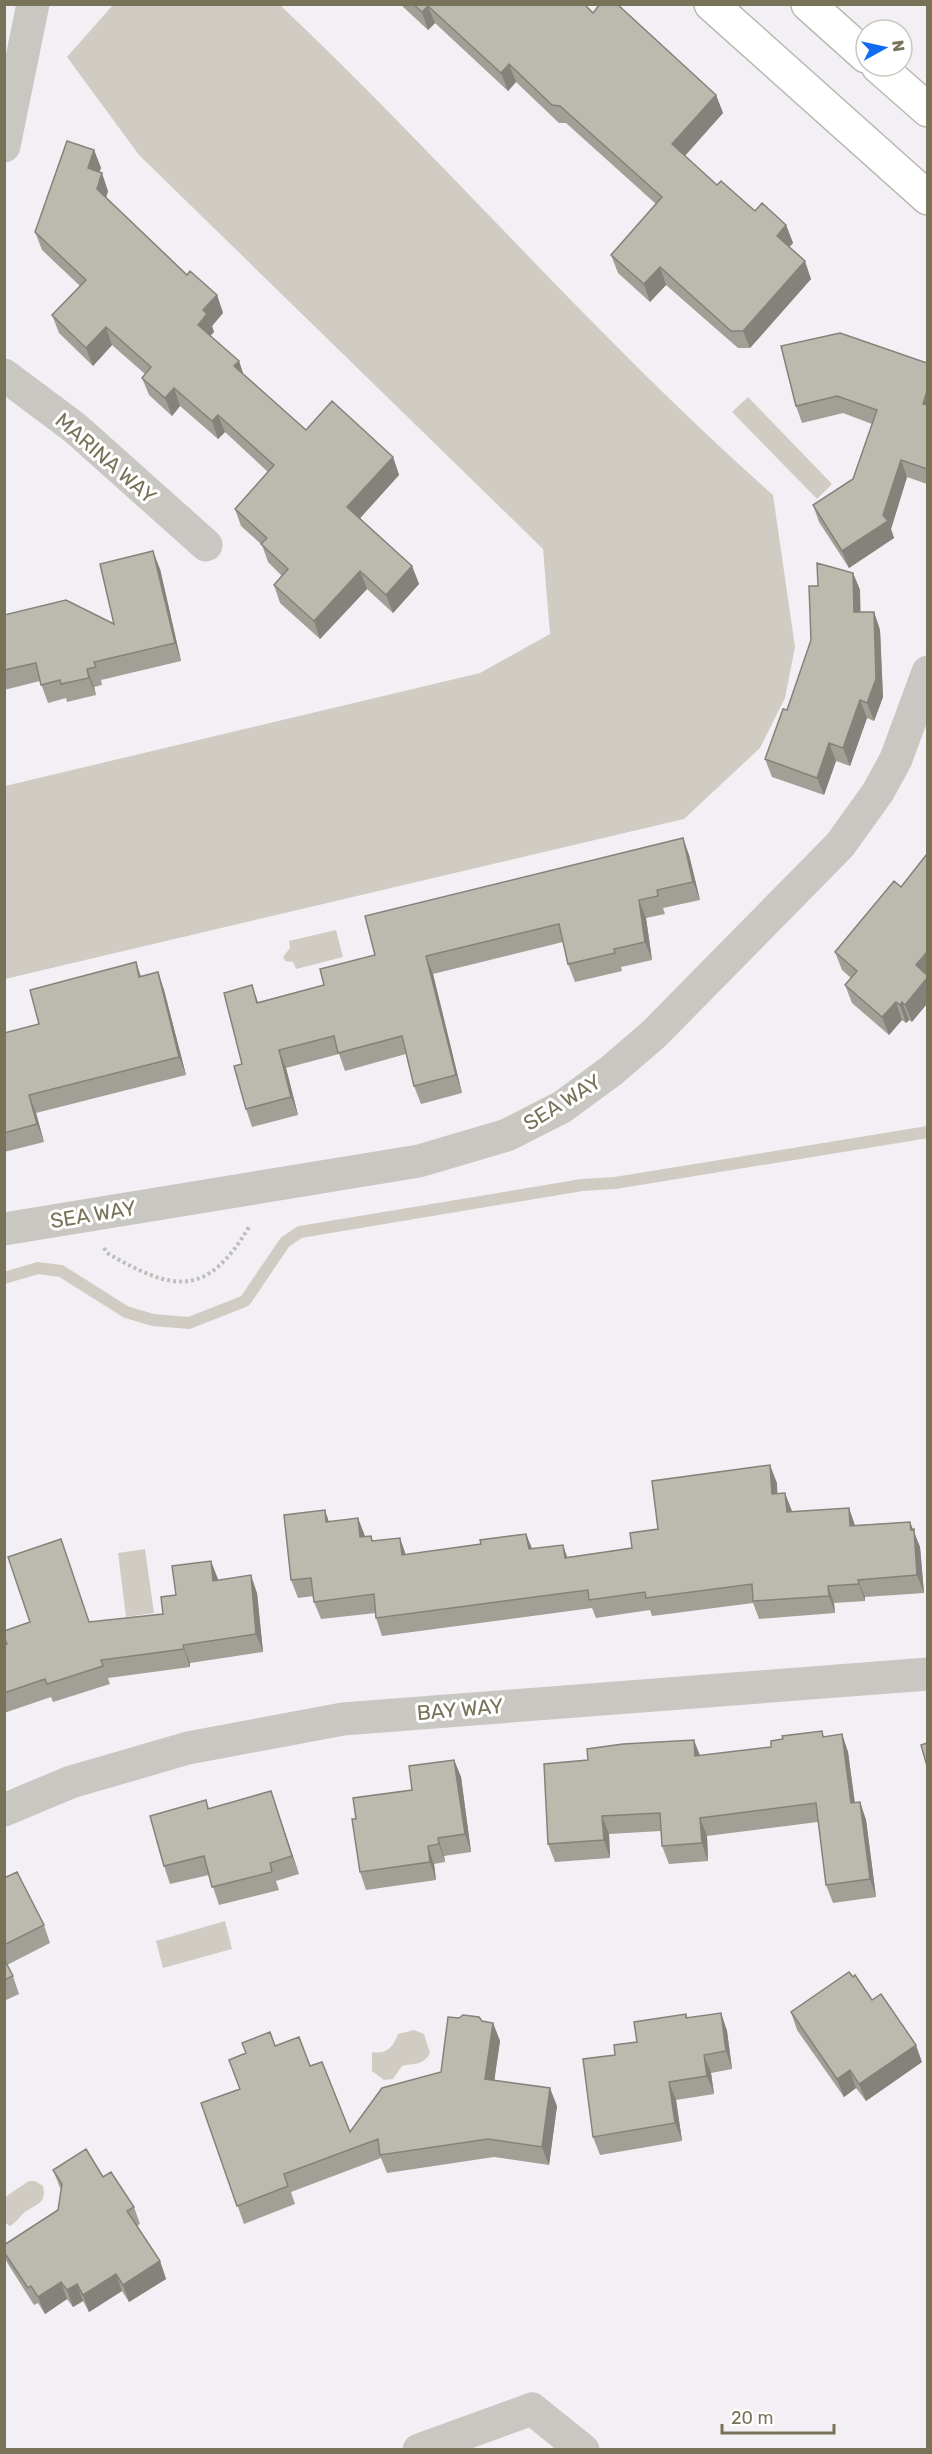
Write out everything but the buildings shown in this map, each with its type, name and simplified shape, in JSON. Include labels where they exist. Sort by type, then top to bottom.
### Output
[{"type":"main road","points":[[711,4],[927,198]]},
{"type":"main road","points":[[808,4],[854,45]]},
{"type":"main road","points":[[891,78],[927,110]]},
{"type":"street","points":[[4,146],[33,4]]},
{"type":"street","name":"MARINA WAY","points":[[4,375],[75,428],[206,545]]},
{"type":"street","name":"SEA WAY","points":[[4,1229],[446,1155],[527,1125],[562,1107],[587,1090],[654,1034],[840,845],[878,792],[896,759],[927,672]]},
{"type":"street","name":"BAY WAY","points":[[4,1809],[71,1782],[188,1748],[343,1719],[927,1674]]},
{"type":"street","points":[[419,2450],[532,2409],[584,2450]]},
{"type":"path","points":[[88,1215],[107,1253],[159,1280],[192,1281],[222,1266],[240,1242],[254,1219],[257,1197],[255,1188]]},
{"type":"shaded area","points":[[113,5],[280,5],[342,65],[646,376],[773,495],[795,647],[785,698],[760,748],[684,819],[5,979],[5,786],[480,673],[550,634],[543,549],[139,155],[67,57]]},
{"type":"shaded area","points":[[748,397],[832,484],[817,499],[732,412]]},
{"type":"shaded area","points":[[336,930],[343,957],[296,969],[293,962],[285,961],[283,957],[290,948],[289,941]]},
{"type":"shaded area","points":[[145,1549],[154,1613],[126,1617],[118,1553]]},
{"type":"shaded area","points":[[225,1921],[232,1949],[163,1968],[156,1941]]},
{"type":"shaded area","points":[[414,2030],[424,2034],[430,2053],[424,2060],[402,2066],[393,2079],[384,2080],[372,2071],[372,2052],[385,2051],[392,2046],[398,2034]]},
{"type":"shaded area","points":[[29,2181],[35,2181],[43,2186],[42,2200],[10,2226],[5,2223],[5,2197]]},
{"type":"waterway","points":[[4,1278],[38,1268],[61,1271],[126,1312],[153,1320],[189,1323],[245,1301],[285,1242],[300,1232],[582,1185],[615,1183],[928,1132]]}]
